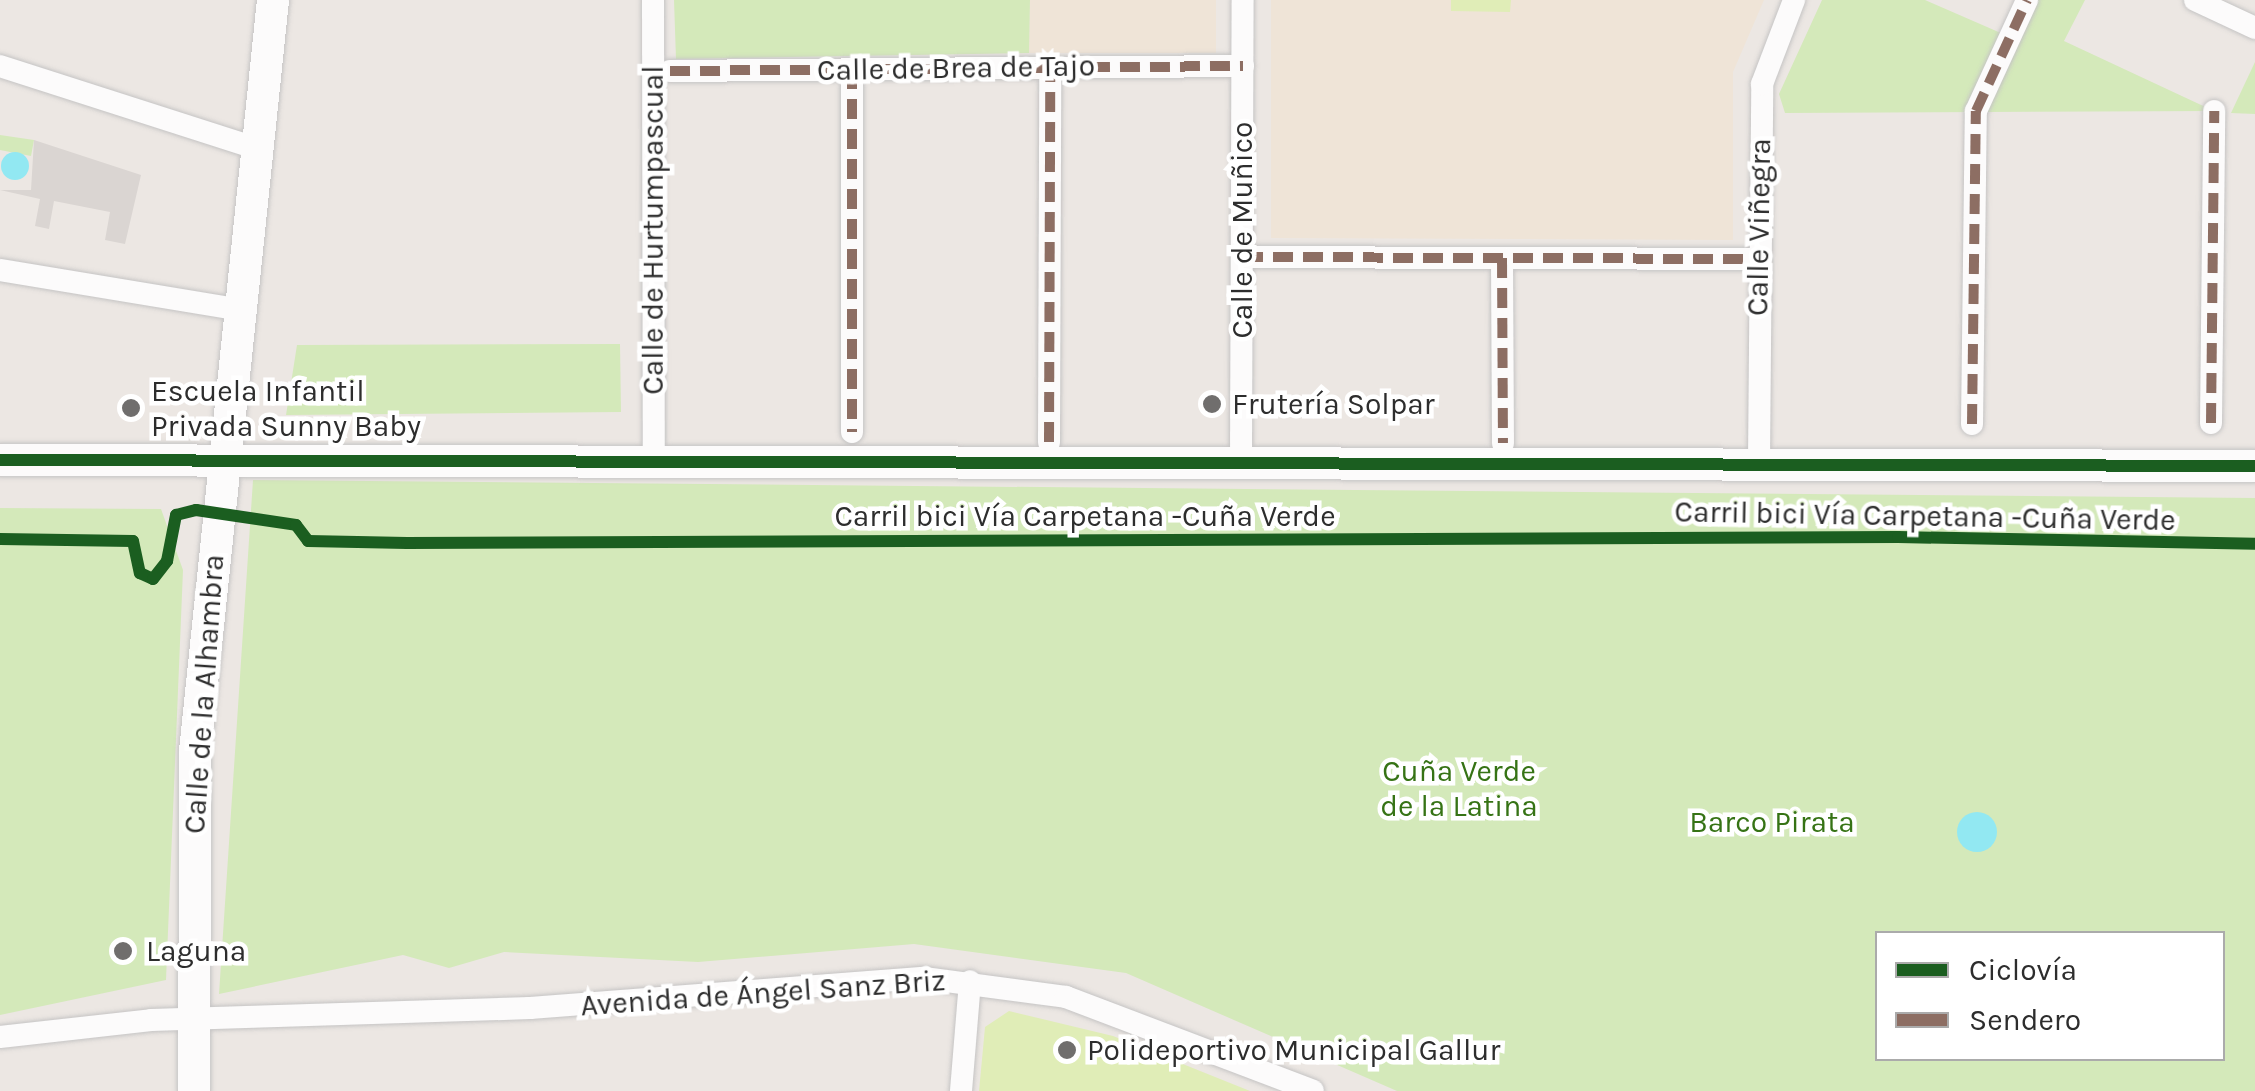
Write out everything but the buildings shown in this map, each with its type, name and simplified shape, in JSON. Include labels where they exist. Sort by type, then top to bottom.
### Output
[{"type":"street","name":"Calle de Hurtumpascual","points":[[653,0],[654,460]]},
{"type":"street","name":"Calle de Muñico","points":[[1241,460],[1242,0]]},
{"type":"street","name":"Calle Viñegra","points":[[1759,460],[1762,84],[1794,0]]},
{"type":"street","points":[[1972,424],[1976,112],[2027,0]]},
{"type":"street","points":[[2195,0],[2255,28]]},
{"type":"street","name":"Calle de la Alhambra","points":[[194,1091],[195,751],[259,150],[270,5]]},
{"type":"street","points":[[0,66],[259,150]]},
{"type":"street","points":[[1049,442],[1050,66]]},
{"type":"street","name":"Calle de Brea de Tajo","points":[[670,70],[1242,66]]},
{"type":"street","points":[[852,69],[852,432]]},
{"type":"street","points":[[2210,423],[2214,111]]},
{"type":"street","points":[[1243,257],[1758,259]]},
{"type":"street","points":[[1502,258],[1503,442]]},
{"type":"street","points":[[0,270],[242,310]]},
{"type":"street","points":[[0,460],[1759,460],[2255,466]]},
{"type":"street","points":[[961,1091],[970,981]]},
{"type":"street","name":"Avenida de Ángel Sanz Briz","points":[[0,1037],[194,1019],[970,981],[1148,1021],[1313,1091]]},
{"type":"shaded area","points":[[1030,0],[1216,0],[1216,53],[1029,53]]},
{"type":"shaded area","points":[[1271,0],[1764,0],[1733,72],[1733,240],[1271,238]]},
{"type":"shaded area","points":[[34,140],[141,175],[125,244],[105,240],[110,212],[54,201],[49,229],[35,226],[40,199],[0,190],[31,190]]},
{"type":"green space","points":[[674,0],[1030,0],[1029,53],[676,59]]},
{"type":"green space","points":[[1451,0],[1511,0],[1510,12],[1451,11]]},
{"type":"green space","points":[[1822,0],[1925,0],[2010,37],[2027,0],[2085,0],[2064,41],[2214,111],[1785,113],[1779,94]]},
{"type":"green space","points":[[2255,62],[2255,114],[2231,113]]},
{"type":"green space","points":[[0,135],[34,140],[31,156],[0,150]]},
{"type":"green space","points":[[620,344],[621,412],[286,415],[297,345]]},
{"type":"green space","name":"Cuña Verde de la Latina","points":[[253,480],[2255,498],[2255,1091],[1397,1091],[1126,973],[914,944],[698,962],[504,952],[449,968],[403,955],[219,994]]},
{"type":"green space","points":[[0,508],[161,509],[183,570],[166,980],[0,1015]]},
{"type":"green space","name":"Polideportivo Municipal Gallur","points":[[1009,1011],[1113,1036],[1250,1091],[979,1091],[985,1027]]},
{"type":"water","points":[[15,152],[25,156],[29,166],[25,176],[15,180],[5,176],[1,166],[5,156]]},
{"type":"water","points":[[1977,812],[1991,818],[1997,832],[1991,846],[1977,852],[1963,846],[1957,832],[1963,818]]},
{"type":"marked path","points":[[1972,424],[1976,111],[2027,0]]},
{"type":"marked path","points":[[670,71],[1243,66]]},
{"type":"marked path","points":[[1049,442],[1050,67]]},
{"type":"marked path","points":[[852,69],[852,432]]},
{"type":"marked path","points":[[2211,423],[2214,111]]},
{"type":"marked path","points":[[1243,257],[1758,259]]},
{"type":"marked path","points":[[1502,258],[1503,443]]},
{"type":"cycle path","points":[[0,460],[2255,466]]},
{"type":"cycle path","name":"Carril bici Vía Carpetana -Cuña Verde","points":[[0,539],[133,541],[140,573],[153,579],[167,561],[176,515],[196,510],[296,525],[308,541],[407,543],[1898,537],[2255,544]]},
{"type":"place","name":"Frutería Solpar","points":[[1212,404]]},
{"type":"place","name":"Escuela Infantil Privada Sunny Baby","points":[[131,408]]},
{"type":"place","name":"Laguna","points":[[123,951]]},
{"type":"place","name":"Polideportivo Municipal Gallur","points":[[1067,1050]]},
{"type":"park label","name":"Barco Pirata","points":[[1772,822]]}]
